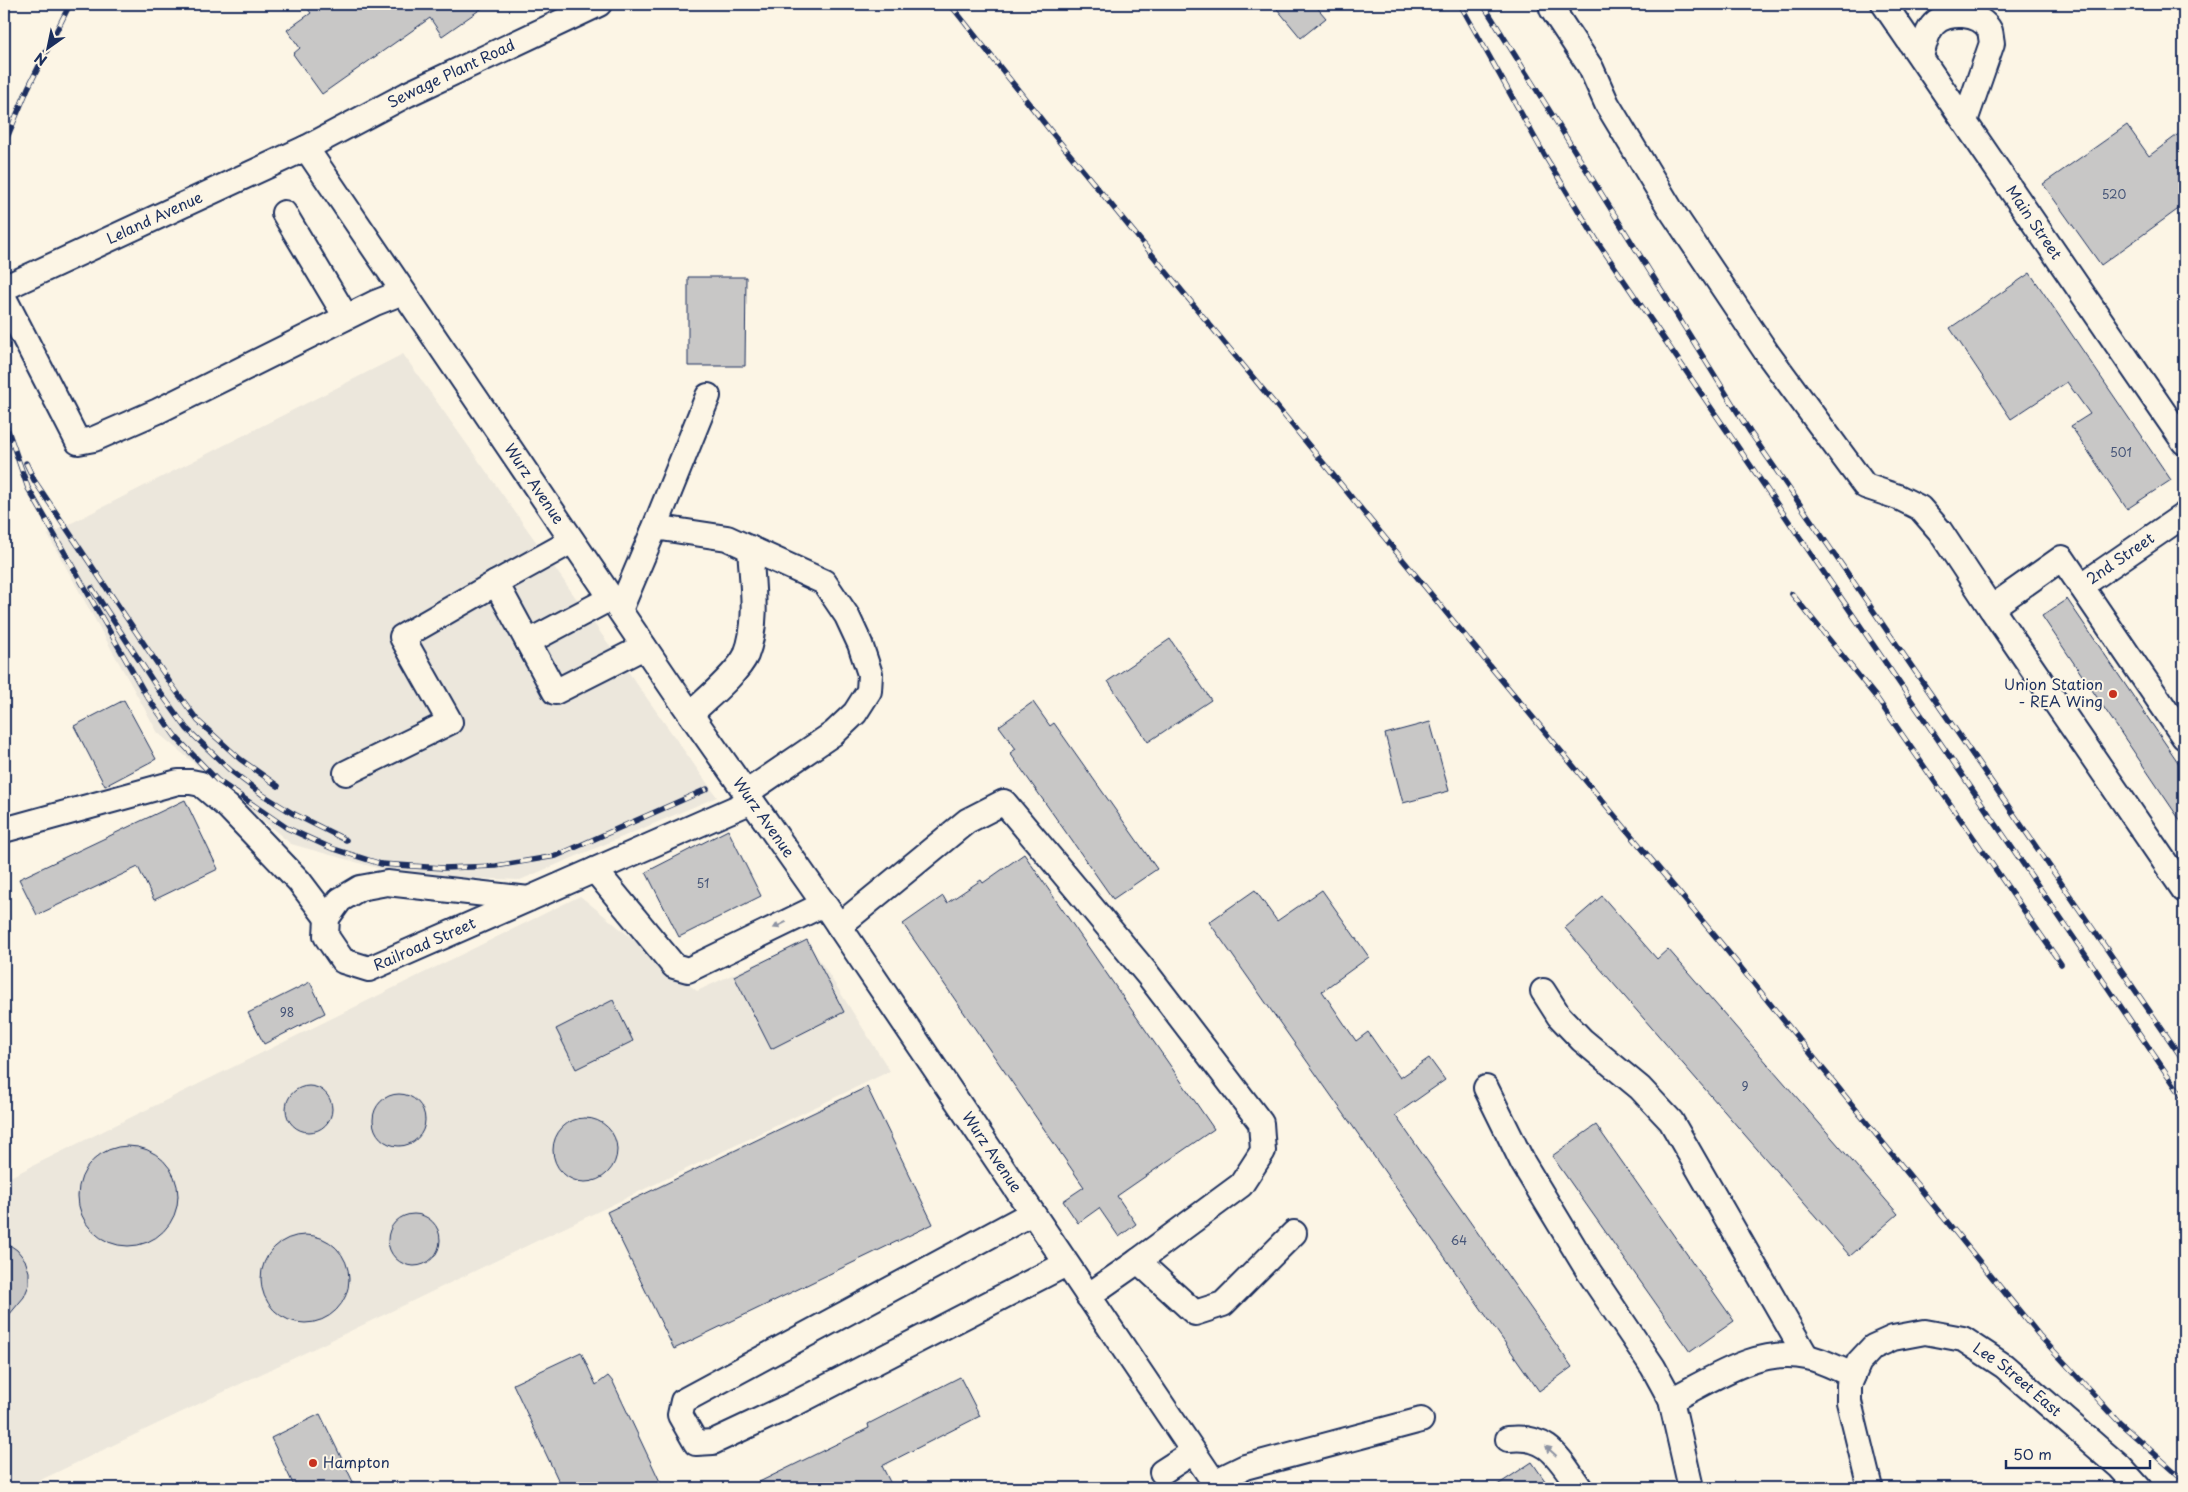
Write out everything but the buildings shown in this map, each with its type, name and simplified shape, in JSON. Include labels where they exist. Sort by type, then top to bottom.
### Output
[{"type":"street","name":"Sewage Plant Road","points":[[306,148],[408,94],[599,4]]},
{"type":"street","name":"Main Street","points":[[1884,4],[2184,442]]},
{"type":"street","points":[[1556,6],[1591,68],[1607,104],[1671,210],[1767,353],[1865,486],[1898,497],[1920,508],[1940,531],[2184,890]]},
{"type":"street","points":[[1921,57],[1929,29],[1935,22],[1946,17],[1956,15],[1971,16],[1982,22],[1990,31],[1992,43],[1965,121]]},
{"type":"street","name":"Leland Avenue","points":[[4,288],[306,148]]},
{"type":"street","name":"Wurz Avenue","points":[[306,148],[644,647],[839,926],[1216,1485]]},
{"type":"street","points":[[284,214],[346,317]]},
{"type":"street","points":[[4,298],[78,442],[94,439],[158,411],[346,317],[403,292]]},
{"type":"street","points":[[528,642],[615,604],[653,532],[708,396]]},
{"type":"street","name":"2nd Street","points":[[2081,586],[2184,515]]},
{"type":"street","name":"Railroad Street","points":[[529,899],[387,883],[360,888],[340,900],[327,918],[326,936],[343,961],[369,969],[529,899],[595,870],[749,797],[834,733],[855,713],[869,691],[870,674],[860,644],[847,616],[824,582],[727,538],[661,528],[653,532]]},
{"type":"street","points":[[346,774],[450,722],[402,637],[572,541]]},
{"type":"street","points":[[691,714],[730,675],[745,656],[754,624],[750,548]]},
{"type":"street","points":[[1991,608],[2062,558],[2184,737]]},
{"type":"street","points":[[496,583],[555,692],[644,647]]},
{"type":"street","points":[[4,830],[178,782],[201,784],[228,807],[293,874],[327,918]]},
{"type":"street","points":[[839,926],[967,821],[1004,802],[1148,976],[1261,1123],[1263,1151],[1241,1185],[1088,1296]]},
{"type":"street","points":[[595,870],[674,966],[688,970],[824,904]]},
{"type":"street","points":[[1543,991],[1559,1016],[1582,1040],[1640,1088],[1671,1121],[1806,1356]]},
{"type":"street","points":[[1486,1088],[1523,1163],[1588,1272],[1653,1367],[1671,1400],[1691,1488]]},
{"type":"street","points":[[1032,1213],[683,1401],[680,1415],[696,1443],[713,1442],[792,1405],[1066,1264]]},
{"type":"street","points":[[1138,1261],[1195,1314],[1223,1304],[1294,1233]]},
{"type":"street","name":"Lee Street East","points":[[1870,1488],[1849,1402],[1849,1385],[1859,1362],[1873,1347],[1893,1338],[1924,1332],[1962,1339],[2004,1366],[2120,1467],[2139,1488]]},
{"type":"street","points":[[1671,1400],[1734,1368],[1772,1355],[1806,1356],[1853,1375]]},
{"type":"street","points":[[1216,1485],[1245,1468],[1421,1420]]},
{"type":"street","points":[[1508,1439],[1524,1437],[1544,1444],[1557,1455],[1580,1488]]},
{"type":"street","points":[[1162,1472],[1193,1452]]},
{"type":"shaded area","points":[[403,354],[717,797],[520,880],[406,876],[291,844],[158,733],[48,535]]},
{"type":"shaded area","points":[[580,896],[697,991],[807,940],[890,1071],[24,1488],[4,1488],[4,1180]]},
{"type":"railway","points":[[4,145],[28,88],[70,4]]},
{"type":"railway","points":[[950,4],[1049,129],[1495,672],[1720,942],[2039,1335],[2120,1423],[2184,1480]]},
{"type":"railway","points":[[1460,4],[1545,156],[1599,244],[2184,1099]]},
{"type":"railway","points":[[1483,4],[1750,432],[2184,1061]]},
{"type":"railway","points":[[4,419],[28,488],[50,526]]},
{"type":"railway","points":[[26,463],[34,480],[171,684],[198,721],[240,759],[278,786]]},
{"type":"railway","points":[[46,520],[146,695],[175,736],[217,780],[287,828],[331,848],[381,864],[443,868],[496,866],[556,856],[707,789]]},
{"type":"railway","points":[[92,588],[160,692],[187,729],[230,770],[263,795],[292,813],[346,840]]},
{"type":"railway","points":[[1792,594],[1876,697],[2061,964]]},
{"type":"place","name":"Union Station - REA Wing","points":[[2113,694]]},
{"type":"place","name":"Hampton","points":[[313,1463]]}]
